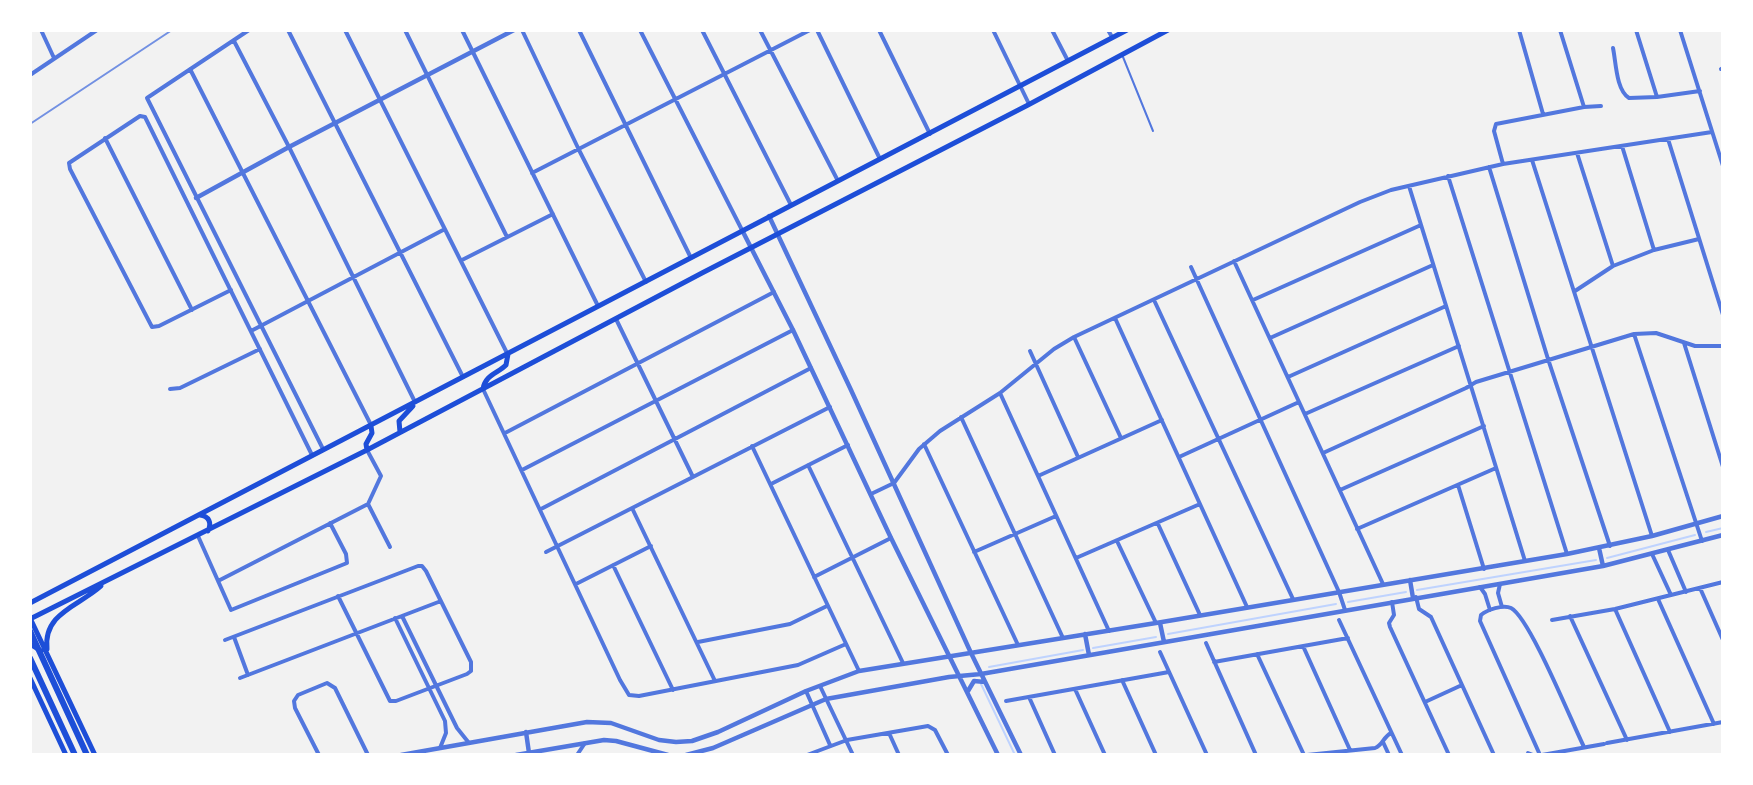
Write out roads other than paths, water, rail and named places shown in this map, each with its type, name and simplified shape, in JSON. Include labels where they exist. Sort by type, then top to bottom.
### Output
[{"type":"main road","points":[[30,603],[1127,30]]},
{"type":"main road","points":[[95,755],[30,618],[368,450],[1168,30]]},
{"type":"main road","points":[[483,388],[488,377],[506,365],[508,354]]},
{"type":"main road","points":[[400,432],[399,421],[416,403]]},
{"type":"main road","points":[[368,450],[366,444],[372,433],[371,426]]},
{"type":"main road","points":[[196,516],[201,515],[208,519],[210,526],[208,531]]},
{"type":"main road","points":[[48,654],[47,636],[54,621],[61,613],[93,594],[107,581]]},
{"type":"main road","points":[[30,631],[87,755]]},
{"type":"main road","points":[[30,644],[48,654]]},
{"type":"main road","points":[[30,658],[75,755]]},
{"type":"main road","points":[[56,672],[47,666],[38,668],[32,675],[31,681],[66,755]]},
{"type":"street","points":[[41,30],[54,58]]},
{"type":"street","points":[[30,75],[89,33],[98,30]]},
{"type":"street","points":[[249,30],[147,98],[323,449]]},
{"type":"street","points":[[288,30],[463,378]]},
{"type":"street","points":[[345,30],[508,354]]},
{"type":"street","points":[[405,30],[507,237]]},
{"type":"street","points":[[462,30],[599,307]]},
{"type":"street","points":[[196,198],[514,30]]},
{"type":"street","points":[[522,30],[579,150],[646,282]]},
{"type":"street","points":[[579,30],[691,258]]},
{"type":"street","points":[[640,30],[812,368],[891,538],[998,755]]},
{"type":"street","points":[[702,30],[791,205]]},
{"type":"street","points":[[760,30],[838,181]]},
{"type":"street","points":[[532,173],[810,30]]},
{"type":"street","points":[[817,30],[881,160]]},
{"type":"street","points":[[879,30],[930,134]]},
{"type":"street","points":[[993,30],[1029,104]]},
{"type":"street","points":[[1052,30],[1068,61]]},
{"type":"street","points":[[1108,30],[1112,38]]},
{"type":"street","points":[[1519,30],[1543,114]]},
{"type":"street","points":[[1560,30],[1584,107]]},
{"type":"street","points":[[1636,30],[1657,97]]},
{"type":"street","points":[[1680,30],[1723,166]]},
{"type":"street","points":[[234,40],[416,403]]},
{"type":"street","points":[[1613,48],[1621,86],[1629,98],[1700,91]]},
{"type":"street","points":[[190,69],[371,426]]},
{"type":"street","points":[[1503,164],[1494,131],[1496,124],[1543,114],[1601,106]]},
{"type":"street","points":[[231,290],[155,327],[148,320],[70,169],[69,163],[140,116],[144,116],[147,120],[231,290],[312,455]]},
{"type":"street","points":[[871,494],[894,483],[924,444],[940,431],[1000,393],[1054,349],[1074,337],[1360,202],[1409,186],[1503,164],[1712,132]]},
{"type":"street","points":[[105,138],[192,310]]},
{"type":"street","points":[[1668,139],[1723,315]]},
{"type":"street","points":[[1622,146],[1654,250]]},
{"type":"street","points":[[1577,153],[1614,266]]},
{"type":"street","points":[[1532,160],[1652,536]]},
{"type":"street","points":[[1489,167],[1548,359],[1610,546]]},
{"type":"street","points":[[1448,176],[1567,554]]},
{"type":"street","points":[[1409,186],[1525,561]]},
{"type":"street","points":[[462,260],[553,213]]},
{"type":"street","points":[[769,216],[971,653],[1021,755]]},
{"type":"street","points":[[1253,300],[1420,225]]},
{"type":"street","points":[[251,331],[446,229]]},
{"type":"street","points":[[1575,291],[1614,266],[1654,250],[1699,239]]},
{"type":"street","points":[[1234,261],[1383,584]]},
{"type":"street","points":[[1270,338],[1433,265]]},
{"type":"street","points":[[1191,267],[1339,592],[1345,610]]},
{"type":"street","points":[[505,433],[774,292]]},
{"type":"street","points":[[1154,300],[1293,599]]},
{"type":"street","points":[[1288,377],[1446,306]]},
{"type":"street","points":[[1115,318],[1247,608]]},
{"type":"street","points":[[616,319],[693,477]]},
{"type":"street","points":[[522,470],[793,330]]},
{"type":"street","points":[[1323,453],[1476,382],[1634,334],[1656,333],[1703,347],[1723,346]]},
{"type":"street","points":[[1634,334],[1702,541]]},
{"type":"street","points":[[1074,337],[1121,438]]},
{"type":"street","points":[[1684,343],[1723,467]]},
{"type":"street","points":[[1305,414],[1459,346]]},
{"type":"street","points":[[170,389],[180,388],[260,349]]},
{"type":"street","points":[[1030,351],[1078,457]]},
{"type":"street","points":[[541,509],[812,368]]},
{"type":"street","points":[[483,388],[626,692],[633,696],[672,690],[798,665],[846,644]]},
{"type":"street","points":[[1000,393],[1109,631]]},
{"type":"street","points":[[1179,457],[1299,402]]},
{"type":"street","points":[[546,552],[830,407]]},
{"type":"street","points":[[961,417],[1063,638]]},
{"type":"street","points":[[1038,476],[1162,420]]},
{"type":"street","points":[[1340,490],[1484,426]]},
{"type":"street","points":[[924,444],[1018,645]]},
{"type":"street","points":[[771,484],[848,445]]},
{"type":"street","points":[[752,446],[859,671]]},
{"type":"street","points":[[218,581],[368,504],[381,476],[368,450]]},
{"type":"street","points":[[808,465],[903,663]]},
{"type":"street","points":[[1357,529],[1497,468]]},
{"type":"street","points":[[1458,485],[1484,568]]},
{"type":"street","points":[[368,504],[390,547]]},
{"type":"street","points":[[1076,558],[1200,504]]},
{"type":"street","points":[[632,508],[716,681]]},
{"type":"street","points":[[974,552],[1056,516]]},
{"type":"street","points":[[400,755],[587,722],[611,723],[659,740],[692,741],[712,735],[806,691],[859,671],[1567,554],[1652,536],[1723,516]]},
{"type":"street","points":[[198,536],[231,610],[345,565],[348,561],[330,523]]},
{"type":"street","points":[[1158,524],[1200,615]]},
{"type":"street","points":[[686,755],[715,747],[826,699],[1089,656],[1414,597],[1603,566],[1723,535]]},
{"type":"street","points":[[814,577],[891,538]]},
{"type":"street","points":[[1117,541],[1158,623],[1164,642]]},
{"type":"street","points":[[576,584],[651,546]]},
{"type":"street","points":[[1599,548],[1603,566]]},
{"type":"street","points":[[1668,550],[1686,592]]},
{"type":"street","points":[[1652,554],[1671,595]]},
{"type":"street","points":[[614,565],[672,690]]},
{"type":"street","points":[[225,640],[418,566],[425,569],[471,662],[471,671],[467,675],[394,701],[388,699],[338,597]]},
{"type":"street","points":[[1410,580],[1419,609],[1431,617],[1494,755]]},
{"type":"street","points":[[1552,620],[1615,609],[1723,582]]},
{"type":"street","points":[[1500,583],[1498,593],[1503,607]]},
{"type":"street","points":[[1479,586],[1485,594],[1488,611]]},
{"type":"street","points":[[1700,588],[1723,640]]},
{"type":"street","points":[[1658,599],[1714,724]]},
{"type":"street","points":[[240,678],[441,601]]},
{"type":"street","points":[[1392,602],[1394,615],[1389,623],[1390,627],[1449,755]]},
{"type":"street","points":[[698,642],[779,627],[827,606]]},
{"type":"street","points":[[1584,747],[1533,637],[1513,609],[1503,607],[1481,615],[1480,621],[1541,755],[1723,722]]},
{"type":"street","points":[[1615,609],[1670,732]]},
{"type":"street","points":[[402,616],[457,728],[469,743]]},
{"type":"street","points":[[1570,616],[1627,740]]},
{"type":"street","points":[[396,618],[446,727],[440,748]]},
{"type":"street","points":[[1339,620],[1402,755]]},
{"type":"street","points":[[1085,634],[1089,656]]},
{"type":"street","points":[[234,637],[248,675]]},
{"type":"street","points":[[1214,662],[1348,638]]},
{"type":"street","points":[[1206,643],[1256,755]]},
{"type":"street","points":[[1303,646],[1350,750]]},
{"type":"street","points":[[1160,652],[1207,755]]},
{"type":"street","points":[[1257,654],[1305,755],[1375,748],[1391,733]]},
{"type":"street","points":[[1006,701],[1169,672]]},
{"type":"street","points":[[1122,680],[1156,755]]},
{"type":"street","points":[[968,691],[974,681],[985,682]]},
{"type":"street","points":[[319,755],[294,703],[298,695],[327,683],[335,688],[368,755]]},
{"type":"street","points":[[1425,702],[1462,685]]},
{"type":"street","points":[[820,686],[853,755]]},
{"type":"street","points":[[1075,689],[1105,755]]},
{"type":"street","points":[[806,691],[830,745]]},
{"type":"street","points":[[1029,697],[1055,755]]},
{"type":"street","points":[[809,754],[847,740],[924,726],[935,730],[948,755]]},
{"type":"street","points":[[526,732],[529,753]]},
{"type":"street","points":[[888,733],[899,755]]},
{"type":"street","points":[[516,755],[586,742],[614,740],[668,755]]},
{"type":"street","points":[[1383,741],[1389,755]]},
{"type":"street","points":[[577,755],[586,742]]},
{"type":"street","points":[[539,751],[546,755]]},
{"type":"lane","points":[[1122,54],[1153,131]]},
{"type":"waterway","points":[[1706,532],[1723,528]]},
{"type":"waterway","points":[[1607,558],[1695,535]]},
{"type":"waterway","points":[[1417,590],[1596,560]]},
{"type":"waterway","points":[[1348,602],[1406,592]]},
{"type":"waterway","points":[[1168,634],[1336,604]]},
{"type":"waterway","points":[[1093,648],[1156,637]]},
{"type":"waterway","points":[[989,667],[1083,650]]},
{"type":"waterway","points":[[981,684],[1015,755]]},
{"type":"railway","points":[[30,124],[172,30]]}]
